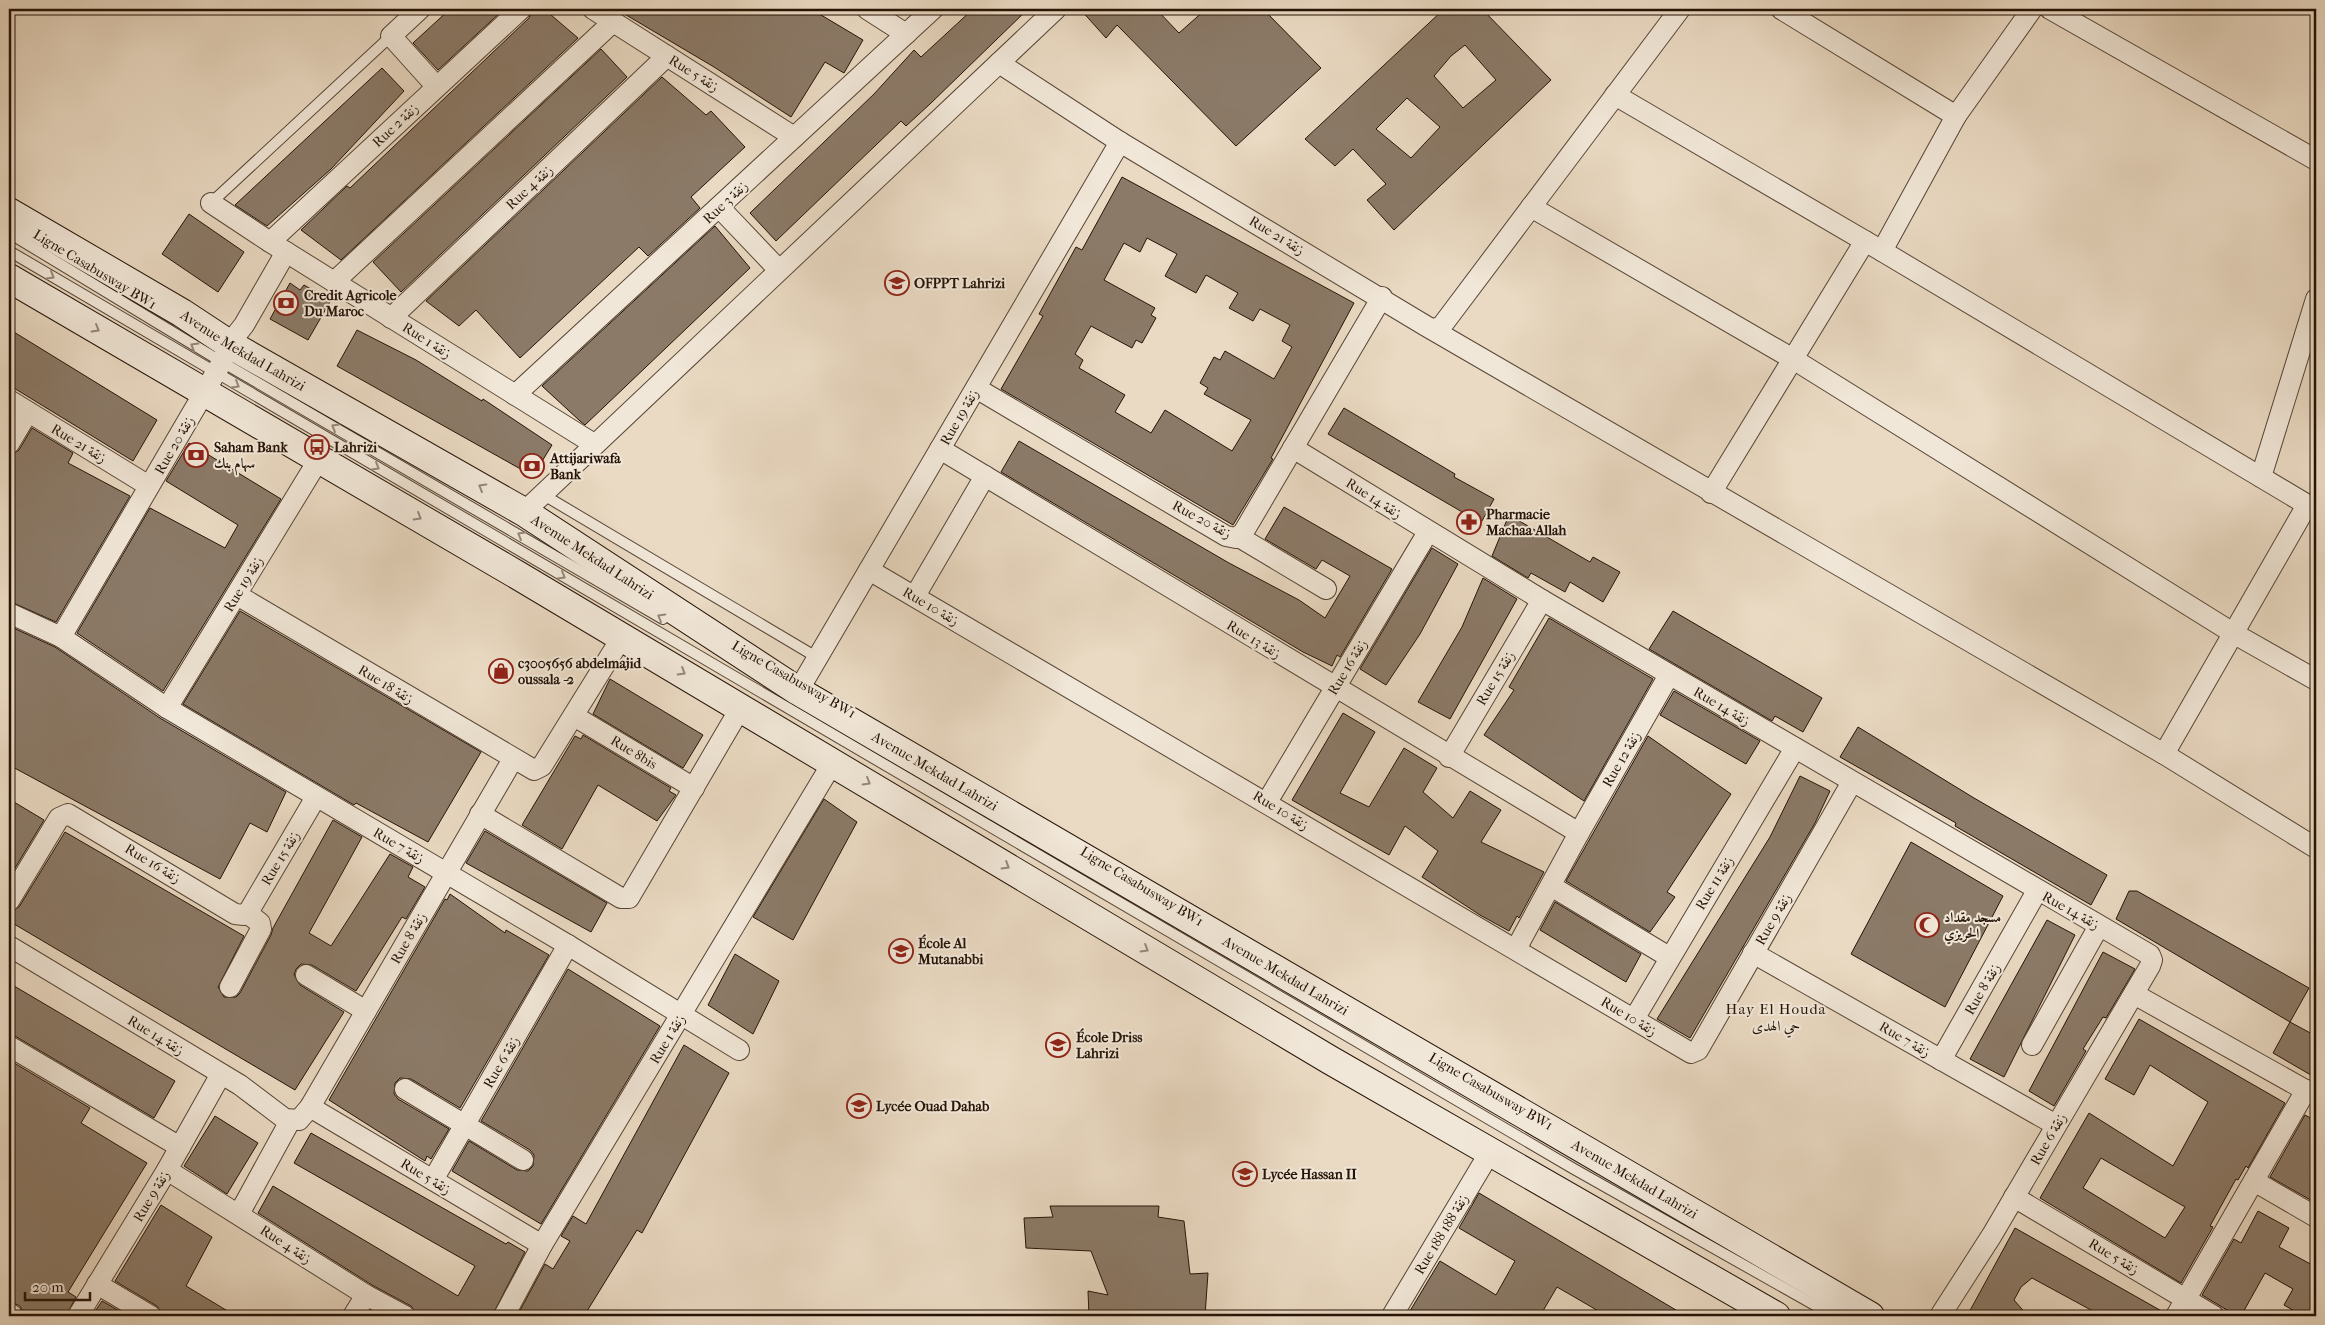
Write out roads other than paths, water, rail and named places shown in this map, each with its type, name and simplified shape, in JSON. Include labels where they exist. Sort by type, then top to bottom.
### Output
[{"type":"main road","name":"Avenue Mekdad Lahrizi","points":[[9,212],[182,313],[218,368],[319,459],[741,707],[1330,1060],[1776,1316]]},
{"type":"main road","name":"Avenue Mekdad Lahrizi","points":[[9,278],[533,503],[798,691],[1870,1316]]},
{"type":"street","points":[[420,9],[391,36],[436,86]]},
{"type":"street","name":"Rue 2 زنقة","points":[[278,247],[436,86],[521,9]]},
{"type":"street","name":"Rue 5 زنقة","points":[[593,9],[794,137]]},
{"type":"street","points":[[867,9],[906,34]]},
{"type":"street","name":"Rue 3 زنقة","points":[[515,395],[934,9]]},
{"type":"street","points":[[533,503],[1056,9]]},
{"type":"street","points":[[1433,329],[1441,327],[1680,9]]},
{"type":"street","points":[[1781,9],[1956,116]]},
{"type":"street","points":[[1711,492],[1793,359],[1873,246],[1956,116],[2032,9]]},
{"type":"street","points":[[2050,9],[2316,160]]},
{"type":"street","points":[[334,282],[613,22]]},
{"type":"street","name":"Rue 4 زنقة","points":[[391,318],[667,56]]},
{"type":"street","name":"Rue 21 زنقة","points":[[999,63],[1120,142],[1433,329],[2164,754],[2316,848]]},
{"type":"street","points":[[1615,95],[1873,246],[2312,508],[2233,633],[2164,754]]},
{"type":"street","name":"Rue 19 زنقة","points":[[798,691],[1120,142]]},
{"type":"street","name":"Rue 1 زنقة","points":[[211,203],[278,247],[594,444]]},
{"type":"street","points":[[719,207],[779,270]]},
{"type":"street","points":[[1531,207],[1793,359],[2233,633],[2316,680]]},
{"type":"street","name":"Rue 20 زنقة","points":[[61,637],[244,325],[278,247]]},
{"type":"street","name":"Rue 20 زنقة","points":[[976,388],[1226,536],[1239,537],[1382,297]]},
{"type":"street","points":[[2261,477],[2310,343],[2316,299]]},
{"type":"street","name":"Rue 21 زنقة","points":[[9,400],[149,486]]},
{"type":"street","points":[[9,444],[28,412]]},
{"type":"street","name":"Rue 14 زنقة","points":[[1293,448],[1542,600],[2037,891],[2148,954],[2152,960]]},
{"type":"street","name":"Rue 13 زنقة","points":[[940,449],[1449,757],[1574,830]]},
{"type":"street","name":"Rue 19 زنقة","points":[[168,708],[319,459]]},
{"type":"street","points":[[915,596],[985,476]]},
{"type":"street","name":"Rue 16 زنقة","points":[[1267,802],[1428,532]]},
{"type":"street","points":[[1239,537],[1326,589]]},
{"type":"street","name":"Rue 10 زنقة","points":[[869,570],[1691,1052]]},
{"type":"street","name":"Rue 18 زنقة","points":[[236,595],[530,770],[536,770],[542,766],[574,716]]},
{"type":"street","name":"Rue 15 زنقة","points":[[1449,757],[1542,600]]},
{"type":"street","name":"Rue 7 زنقة","points":[[10,615],[61,637],[168,708],[568,945],[739,1050]]},
{"type":"street","points":[[574,716],[622,637]]},
{"type":"street","name":"Rue 12 زنقة","points":[[1516,949],[1551,886],[1574,830],[1669,675]]},
{"type":"street","points":[[480,814],[626,899],[631,896],[741,707]]},
{"type":"street","name":"Rue 8bis","points":[[574,716],[694,788]]},
{"type":"street","name":"Rue 11 زنقة","points":[[1634,1019],[1669,957],[1795,748]]},
{"type":"street","name":"Rue 8 زنقة","points":[[239,1214],[366,1011],[513,759]]},
{"type":"street","name":"Rue 1 زنقة","points":[[504,1316],[542,1246],[833,762]]},
{"type":"street","name":"Rue 9 زنقة","points":[[1691,1052],[1698,1050],[1852,782]]},
{"type":"street","name":"Rue 15 زنقة","points":[[244,914],[316,797]]},
{"type":"street","name":"Rue 16 زنقة","points":[[9,901],[58,818],[64,814],[73,815],[244,914]]},
{"type":"street","points":[[1551,886],[1669,957]]},
{"type":"street","name":"Rue 8 زنقة","points":[[1941,1060],[2037,891]]},
{"type":"street","points":[[230,987],[261,929],[260,923],[244,914]]},
{"type":"street","points":[[2032,1045],[2099,926]]},
{"type":"street","name":"Rue 6 زنقة","points":[[433,1180],[568,945]]},
{"type":"street","name":"Rue 14 زنقة","points":[[9,946],[221,1074],[301,1115]]},
{"type":"street","name":"Rue 7 زنقة","points":[[1754,953],[2056,1125]]},
{"type":"street","name":"Rue 6 زنقة","points":[[1940,1316],[2014,1197],[2134,994],[2152,960]]},
{"type":"street","points":[[306,975],[366,1011]]},
{"type":"street","points":[[2134,994],[2311,1093],[2254,1181],[2181,1308]]},
{"type":"street","points":[[9,1046],[180,1147]]},
{"type":"street","name":"Rue 9 زنقة","points":[[78,1316],[167,1170],[221,1074]]},
{"type":"street","points":[[405,1089],[523,1160]]},
{"type":"street","name":"Rue 5 زنقة","points":[[301,1115],[433,1180],[542,1246]]},
{"type":"street","name":"Rue 188 زنقة 188","points":[[1392,1316],[1490,1152]]},
{"type":"street","name":"Rue 4 زنقة","points":[[167,1170],[366,1295],[406,1316]]},
{"type":"street","points":[[2254,1181],[2316,1217]]},
{"type":"street","name":"Rue 5 زنقة","points":[[2014,1197],[2181,1308],[2214,1316]]},
{"type":"street","points":[[98,1284],[151,1316]]},
{"type":"street","points":[[353,1316],[366,1295]]},
{"type":"street","points":[[9,1314],[13,1316]]},
{"type":"lane","points":[[211,203],[391,36]]},
{"type":"lane","name":"Ligne Casabusway BW1","points":[[9,233],[218,368],[1574,1169],[1834,1316]]},
{"type":"lane","name":"Ligne Casabusway BW1","points":[[9,251],[674,625]]},
{"type":"lane","points":[[533,503],[818,658]]},
{"type":"lane","name":"Ligne Casabusway BW1","points":[[699,640],[1849,1316]]},
{"type":"place","name":"OFPPT Lahrizi","points":[[897,283]]},
{"type":"place","name":"Credit Agricole Du Maroc","points":[[286,303]]},
{"type":"place","name":"Lahrizi","points":[[317,447]]},
{"type":"place","name":"Saham Bank سهام بنك","points":[[196,455]]},
{"type":"place","name":"Attijariwafa Bank","points":[[532,466]]},
{"type":"place","name":"Pharmacie Machaa Allah","points":[[1469,522]]},
{"type":"place","name":"c3005656 abdelmajid oussala -2","points":[[501,671]]},
{"type":"place","name":"مسجد مقداد الحريزي","points":[[1927,925]]},
{"type":"place","name":"École Al Mutanabbi","points":[[901,951]]},
{"type":"place","name":"École Driss Lahrizi","points":[[1058,1045]]},
{"type":"place","name":"Lycée Ouad Dahab","points":[[859,1106]]},
{"type":"place","name":"Lycée Hassan II","points":[[1245,1174]]},
{"type":"district","name":"Hay El Houda حي الهدى","points":[[1776,1018]]}]
